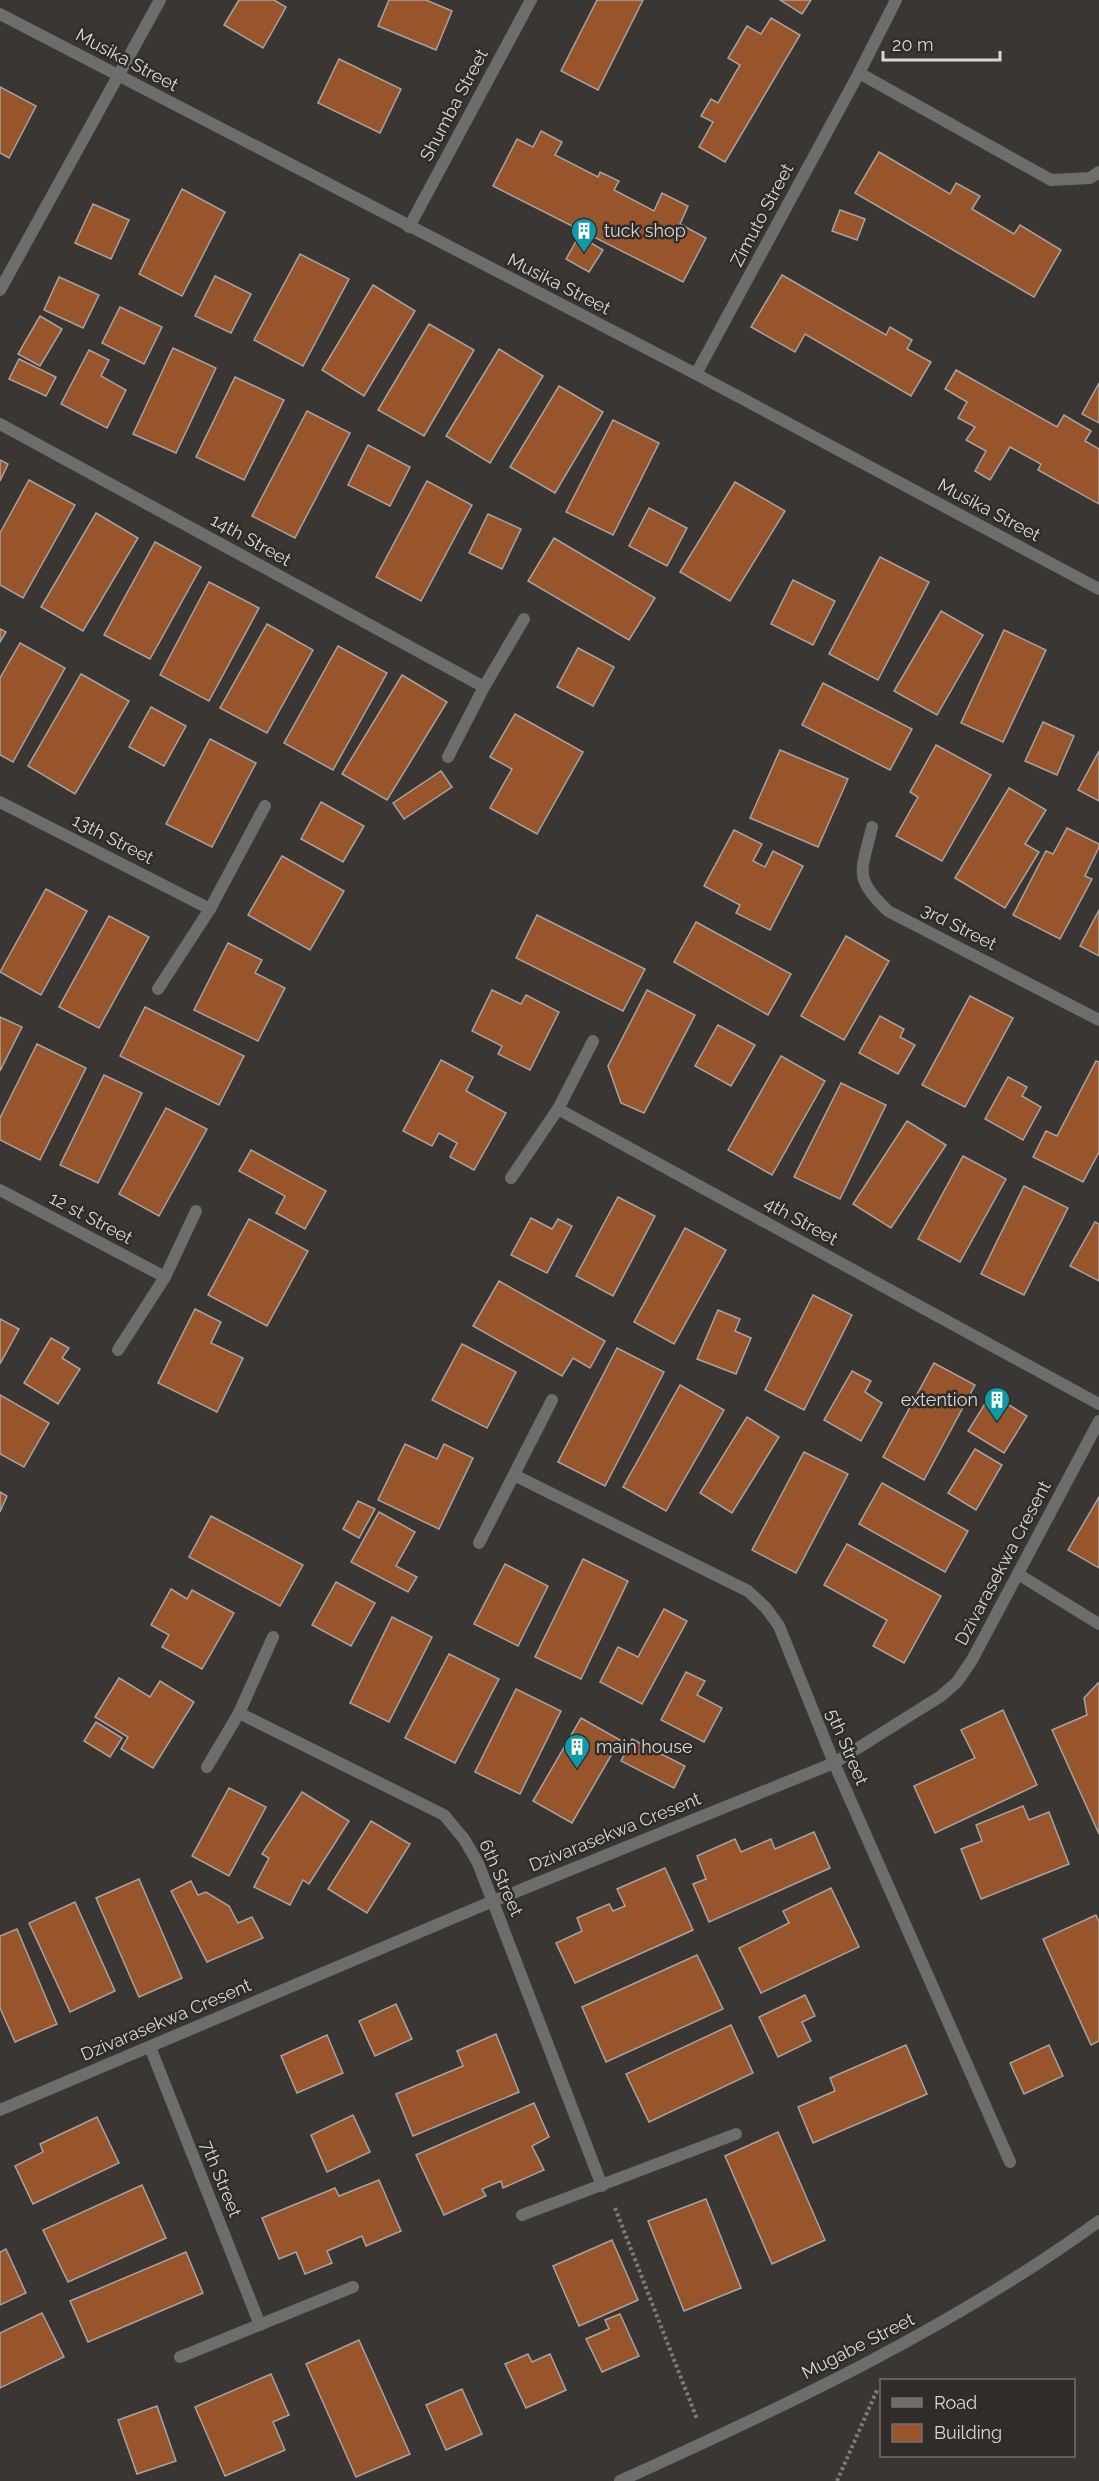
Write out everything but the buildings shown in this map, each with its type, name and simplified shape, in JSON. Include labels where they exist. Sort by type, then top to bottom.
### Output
[{"type":"street","points":[[0,290],[160,0]]},
{"type":"street","name":"Shumba Street","points":[[409,227],[531,0]]},
{"type":"street","name":"Zimuto Street","points":[[696,374],[896,0]]},
{"type":"street","name":"Musika Street","points":[[0,14],[696,374],[1099,589]]},
{"type":"street","points":[[859,73],[1051,180],[1090,178],[1099,172]]},
{"type":"street","name":"14th Street","points":[[0,424],[484,687]]},
{"type":"street","points":[[448,757],[484,687],[524,619]]},
{"type":"street","name":"13th Street","points":[[0,802],[210,909]]},
{"type":"street","points":[[158,989],[210,909],[265,806]]},
{"type":"street","name":"3rd Street","points":[[872,827],[860,876],[869,893],[888,911],[1099,1020]]},
{"type":"street","points":[[511,1178],[558,1109],[594,1041]]},
{"type":"street","name":"4th Street","points":[[558,1109],[1099,1404]]},
{"type":"street","name":"12 st Street","points":[[0,1190],[165,1277]]},
{"type":"street","points":[[118,1350],[165,1277],[196,1211]]},
{"type":"street","points":[[479,1543],[552,1400]]},
{"type":"street","name":"Dzivarasekwa Cresent","points":[[0,2110],[493,1901],[834,1763],[941,1696],[957,1682],[1018,1574],[1099,1421]]},
{"type":"street","name":"5th Street","points":[[514,1475],[748,1591],[766,1608],[779,1626],[834,1763],[1010,2162]]},
{"type":"street","points":[[1018,1574],[1099,1624]]},
{"type":"street","points":[[207,1767],[239,1713],[273,1637]]},
{"type":"street","name":"6th Street","points":[[239,1713],[444,1815],[464,1839],[478,1863],[604,2184]]},
{"type":"street","name":"7th Street","points":[[150,2047],[260,2325]]},
{"type":"street","points":[[522,2215],[736,2134]]},
{"type":"street","name":"Mugabe Street","points":[[621,2481],[895,2349],[1056,2253],[1099,2221]]},
{"type":"street","points":[[180,2357],[353,2287]]},
{"type":"path","points":[[604,2184],[706,2442]]},
{"type":"path","points":[[882,2379],[895,2349]]},
{"type":"path","points":[[837,2481],[880,2383]]},
{"type":"place","name":"tuck shop","points":[[584,254]]},
{"type":"place","name":"extention","points":[[997,1423]]},
{"type":"place","name":"main house","points":[[577,1770]]}]
